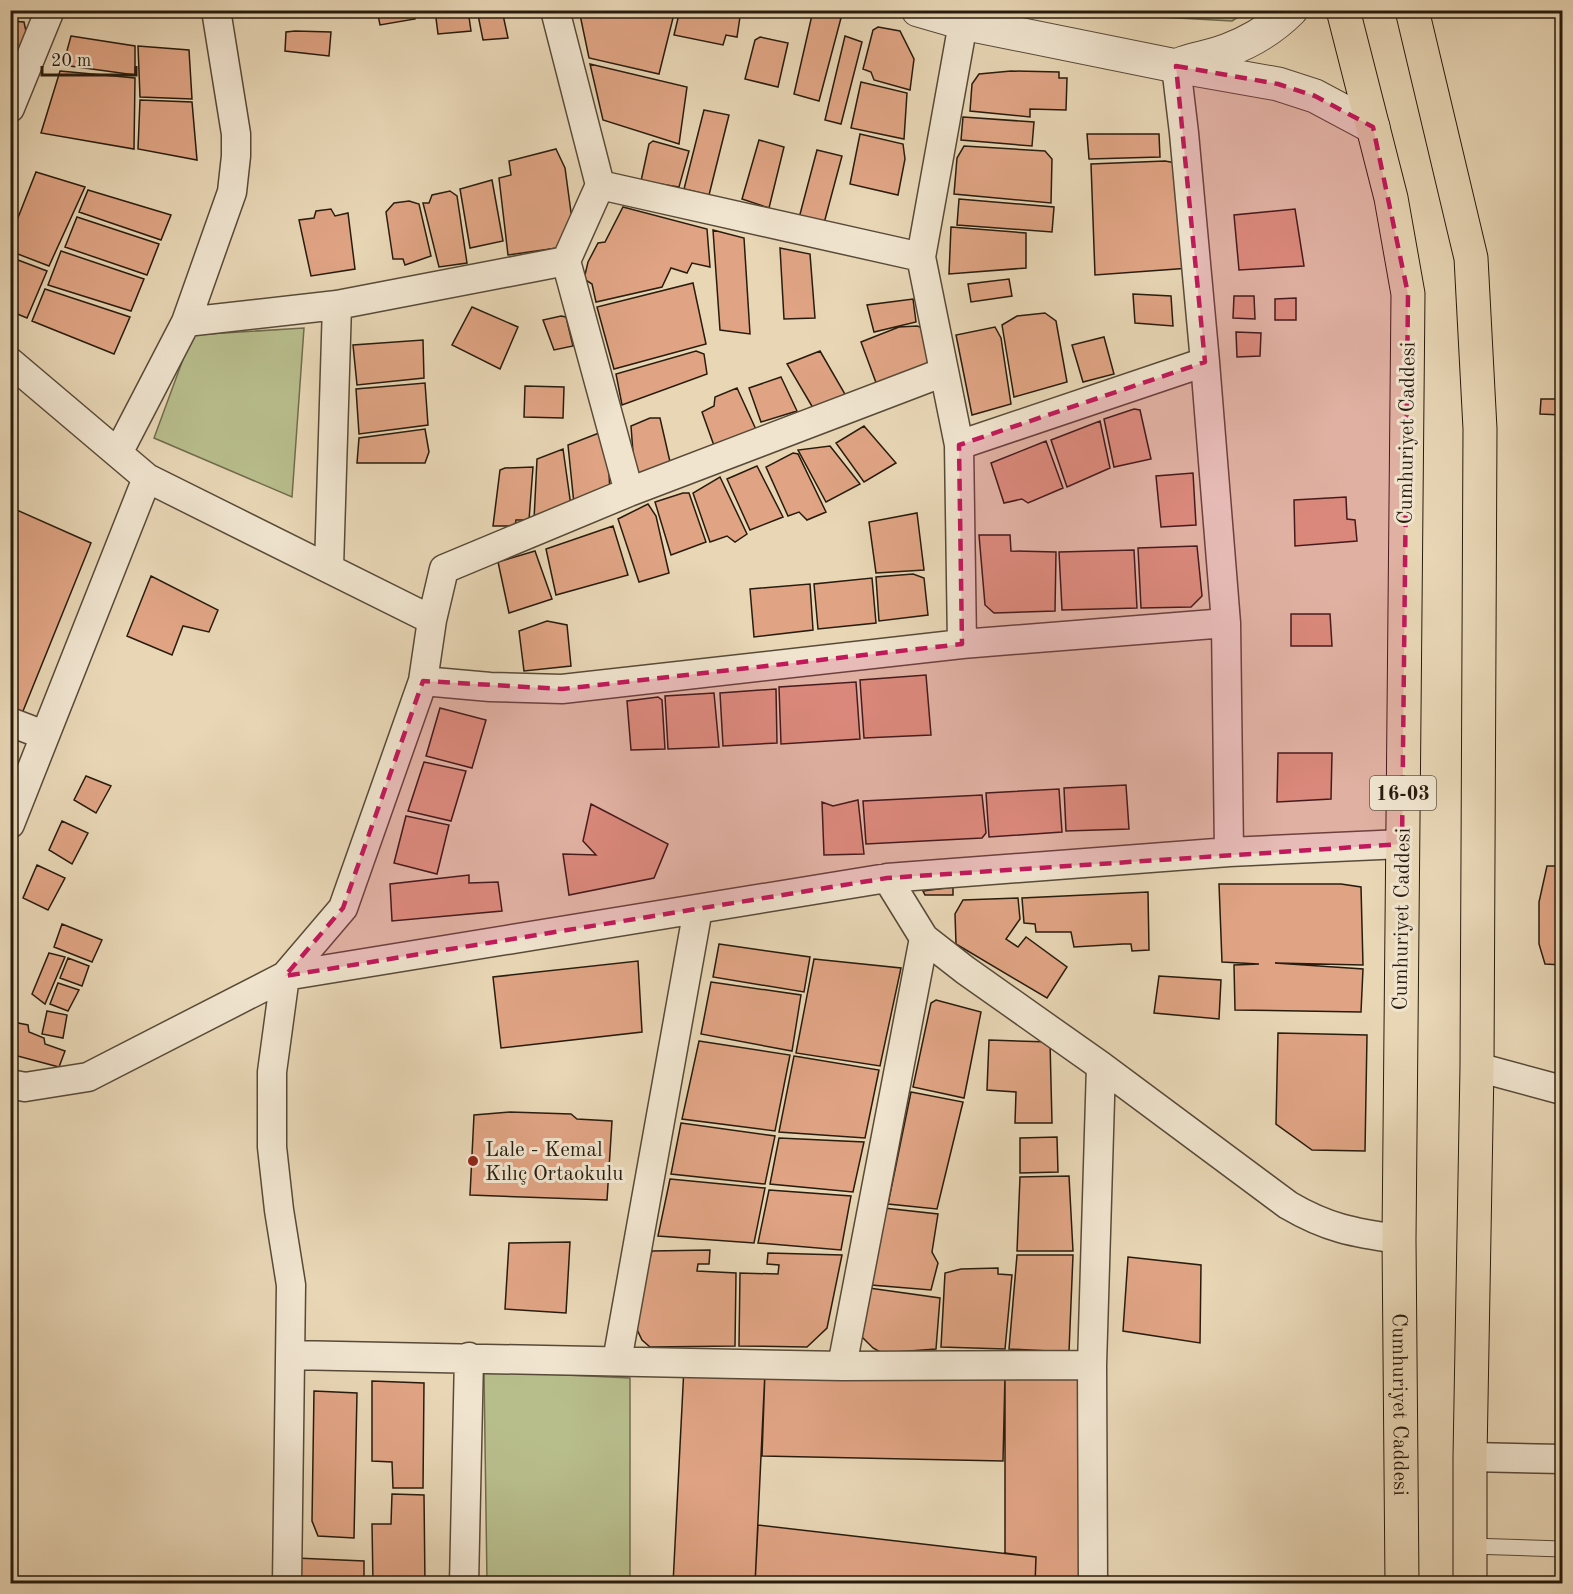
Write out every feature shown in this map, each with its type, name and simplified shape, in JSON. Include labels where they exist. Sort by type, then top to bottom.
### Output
[{"type":"main road","name":"Cumhuriyet Caddesi","points":[[1343,10],[1391,198],[1408,294],[1398,1239],[1402,1584]]},
{"type":"main road","points":[[1412,10],[1471,258],[1480,429],[1477,1067],[1470,1584]]},
{"type":"street","points":[[10,108],[50,10]]},
{"type":"street","points":[[118,453],[186,322],[232,192],[236,134],[216,10]]},
{"type":"street","points":[[555,10],[600,184],[566,261],[629,492]]},
{"type":"street","points":[[918,10],[963,23],[1287,87],[1315,96],[1373,127]]},
{"type":"street","points":[[1176,66],[1227,51],[1256,38],[1276,25],[1291,10]]},
{"type":"street","points":[[962,644],[959,445],[921,257],[963,23]]},
{"type":"street","points":[[1176,66],[1205,363],[1226,623],[1229,852]]},
{"type":"street","points":[[600,184],[921,257]]},
{"type":"street","points":[[186,322],[338,305],[566,261]]},
{"type":"street","points":[[329,567],[338,305]]},
{"type":"street","points":[[10,362],[147,478],[432,620]]},
{"type":"street","points":[[959,445],[1205,363]]},
{"type":"street","points":[[287,1584],[291,1285],[272,1147],[272,1072],[285,976],[343,908],[423,681],[432,620],[444,569],[629,492],[944,372]]},
{"type":"street","points":[[10,824],[147,478]]},
{"type":"street","points":[[423,681],[490,687],[562,689],[962,644],[1226,623]]},
{"type":"street","points":[[10,723],[44,735]]},
{"type":"street","points":[[15,1093],[88,1077],[285,976],[887,879],[1229,852],[1402,844]]},
{"type":"street","points":[[887,879],[924,938],[1295,1209],[1336,1228],[1398,1239]]},
{"type":"street","points":[[617,1361],[698,909]]},
{"type":"street","points":[[842,1366],[924,938]]},
{"type":"street","points":[[1093,1584],[1092,1365],[1101,1066]]},
{"type":"street","points":[[1477,1067],[1563,1090]]},
{"type":"street","points":[[290,1355],[842,1366],[1092,1365]]},
{"type":"street","points":[[464,1584],[469,1357]]},
{"type":"street","points":[[1470,1457],[1563,1459]]},
{"type":"lane","points":[[1470,1546],[1563,1549]]},
{"type":"highlighted area","points":[[1176,66],[1278,84],[1315,96],[1373,127],[1408,294],[1402,844],[887,878],[285,976],[343,908],[423,681],[562,689],[962,644],[959,445],[1205,362]]},
{"type":"green space","points":[[1050,11],[1248,11],[1232,21]]},
{"type":"green space","points":[[304,328],[292,497],[154,438],[192,335]]},
{"type":"green space","points":[[484,1371],[630,1378],[630,1583],[487,1583]]},
{"type":"building","points":[[287,10],[333,10],[316,15],[287,12]]},
{"type":"building","points":[[377,10],[413,10],[415,19],[380,25]]},
{"type":"building","points":[[435,10],[468,10],[471,31],[438,34]]},
{"type":"building","points":[[477,10],[502,10],[508,38],[483,40]]},
{"type":"building","points":[[579,10],[675,10],[659,74],[589,58]]},
{"type":"building","points":[[680,10],[741,10],[737,37],[726,35],[723,45],[674,35]]},
{"type":"building","points":[[815,11],[841,18],[819,101],[794,94],[812,15]]},
{"type":"building","points":[[10,21],[24,22],[27,36],[14,64],[10,64]]},
{"type":"building","points":[[878,27],[900,31],[914,59],[910,90],[874,80],[871,72],[863,69],[873,30]]},
{"type":"building","points":[[286,32],[331,32],[329,56],[285,51]]},
{"type":"building","points":[[71,36],[135,46],[135,75],[63,65]]},
{"type":"building","points":[[845,36],[862,42],[841,124],[825,120]]},
{"type":"building","points":[[760,37],[788,43],[778,87],[745,79],[755,40]]},
{"type":"building","points":[[138,46],[189,50],[192,99],[140,97]]},
{"type":"building","points":[[590,64],[687,87],[679,144],[603,120]]},
{"type":"building","points":[[60,71],[135,78],[134,149],[41,133]]},
{"type":"building","points":[[1011,71],[1059,72],[1059,78],[1067,78],[1066,110],[1030,109],[1030,117],[970,111],[972,84],[979,74]]},
{"type":"building","points":[[861,82],[907,93],[904,139],[851,128]]},
{"type":"building","points":[[140,100],[192,102],[197,160],[138,149]]},
{"type":"building","points":[[704,110],[729,115],[709,195],[684,189]]},
{"type":"building","points":[[963,117],[1034,122],[1032,146],[961,140]]},
{"type":"building","points":[[860,134],[903,144],[905,159],[898,195],[850,184]]},
{"type":"building","points":[[1087,134],[1159,134],[1160,157],[1089,159]]},
{"type":"building","points":[[759,140],[784,147],[769,208],[742,199]]},
{"type":"building","points":[[653,141],[689,151],[679,187],[641,181],[649,144]]},
{"type":"building","points":[[964,146],[1045,151],[1052,159],[1051,203],[954,194],[957,158]]},
{"type":"building","points":[[556,149],[565,168],[573,227],[557,248],[508,255],[499,178],[511,175],[509,161]]},
{"type":"building","points":[[817,150],[842,156],[823,227],[799,218]]},
{"type":"building","points":[[1165,161],[1181,164],[1190,268],[1095,275],[1091,164]]},
{"type":"building","points":[[36,172],[85,187],[49,266],[10,251],[10,238]]},
{"type":"building","points":[[492,180],[503,241],[470,248],[460,189]]},
{"type":"building","points":[[88,190],[171,215],[161,240],[79,212]]},
{"type":"building","points":[[450,191],[457,196],[467,263],[439,267],[423,203],[429,203],[432,195]]},
{"type":"building","points":[[959,199],[1054,207],[1052,232],[957,225]]},
{"type":"building","points":[[409,201],[419,204],[431,256],[405,265],[403,259],[393,259],[386,212],[394,203]]},
{"type":"building","points":[[623,207],[707,229],[710,267],[692,263],[687,273],[671,268],[662,287],[596,302],[592,284],[584,279],[588,262],[598,243],[605,242]]},
{"type":"building","points":[[331,209],[335,216],[348,213],[355,269],[311,276],[299,220],[314,218],[316,211]]},
{"type":"building","points":[[1295,209],[1304,266],[1239,270],[1234,215]]},
{"type":"building","points":[[77,217],[159,244],[147,275],[65,247]]},
{"type":"building","points":[[951,227],[1026,233],[1026,268],[949,274]]},
{"type":"building","points":[[713,230],[744,238],[750,334],[720,330]]},
{"type":"building","points":[[780,248],[810,254],[815,318],[784,319]]},
{"type":"building","points":[[61,251],[144,279],[131,311],[48,285]]},
{"type":"building","points":[[10,257],[47,271],[27,318],[10,311]]},
{"type":"building","points":[[1009,279],[1012,296],[971,302],[968,284]]},
{"type":"building","points":[[693,283],[706,344],[614,369],[597,307]]},
{"type":"building","points":[[45,289],[130,317],[114,354],[32,321]]},
{"type":"building","points":[[1133,294],[1171,296],[1173,326],[1135,323]]},
{"type":"building","points":[[1234,296],[1254,296],[1255,319],[1233,318]]},
{"type":"building","points":[[1296,298],[1296,320],[1275,320],[1275,299]]},
{"type":"building","points":[[913,299],[916,322],[874,332],[867,305]]},
{"type":"building","points":[[472,307],[518,327],[500,369],[452,345]]},
{"type":"building","points":[[1045,313],[1056,321],[1067,382],[1014,397],[1002,325],[1017,316]]},
{"type":"building","points":[[566,317],[573,346],[554,350],[543,320]]},
{"type":"building","points":[[899,327],[923,328],[932,366],[878,388],[861,342]]},
{"type":"building","points":[[995,327],[1001,338],[1011,404],[972,415],[956,335]]},
{"type":"building","points":[[1236,332],[1261,333],[1260,356],[1237,357]]},
{"type":"building","points":[[1104,337],[1114,374],[1083,382],[1072,345]]},
{"type":"building","points":[[423,340],[424,378],[357,385],[353,345]]},
{"type":"building","points":[[696,351],[704,354],[707,374],[622,405],[616,374]]},
{"type":"building","points":[[820,351],[849,401],[816,413],[787,364]]},
{"type":"building","points":[[781,377],[797,411],[761,422],[749,388]]},
{"type":"building","points":[[425,383],[428,425],[359,434],[356,389]]},
{"type":"building","points":[[525,386],[564,387],[563,418],[524,417]]},
{"type":"building","points":[[737,388],[758,434],[717,454],[702,412],[714,406],[715,397]]},
{"type":"building","points":[[1541,399],[1562,399],[1562,415],[1540,414]]},
{"type":"building","points":[[1134,409],[1140,410],[1151,459],[1114,467],[1104,419]]},
{"type":"building","points":[[650,418],[660,418],[671,466],[635,479],[631,426]]},
{"type":"building","points":[[1100,421],[1110,468],[1067,487],[1051,440]]},
{"type":"building","points":[[864,426],[896,463],[864,482],[836,443]]},
{"type":"building","points":[[425,429],[429,452],[425,463],[357,463],[359,438]]},
{"type":"building","points":[[599,433],[608,455],[610,492],[574,504],[568,445]]},
{"type":"building","points":[[1046,441],[1063,488],[1028,503],[1022,499],[1004,503],[991,463]]},
{"type":"building","points":[[830,446],[860,484],[826,502],[798,450]]},
{"type":"building","points":[[563,449],[571,506],[534,520],[537,459]]},
{"type":"building","points":[[793,453],[798,454],[826,512],[807,520],[799,512],[788,516],[766,467]]},
{"type":"building","points":[[757,466],[783,517],[750,530],[727,479]]},
{"type":"building","points":[[533,467],[529,520],[516,520],[515,526],[493,526],[500,470]]},
{"type":"building","points":[[1193,473],[1196,525],[1161,527],[1156,476]]},
{"type":"building","points":[[720,477],[747,534],[735,542],[727,536],[710,542],[693,493]]},
{"type":"building","points":[[689,493],[706,542],[671,555],[655,502]]},
{"type":"building","points":[[1346,497],[1347,519],[1355,520],[1357,541],[1295,546],[1294,500]]},
{"type":"building","points":[[648,504],[656,516],[669,573],[639,582],[618,519]]},
{"type":"building","points":[[10,507],[91,543],[21,716],[10,712]]},
{"type":"building","points":[[917,513],[924,570],[876,573],[869,522]]},
{"type":"building","points":[[613,526],[628,575],[556,595],[546,549]]},
{"type":"building","points":[[979,535],[1010,535],[1011,551],[1056,552],[1055,611],[994,613],[985,605]]},
{"type":"building","points":[[1197,546],[1202,596],[1191,607],[1141,608],[1138,548]]},
{"type":"building","points":[[1134,550],[1137,608],[1062,610],[1059,552]]},
{"type":"building","points":[[535,551],[552,599],[509,613],[498,562]]},
{"type":"building","points":[[913,574],[924,578],[928,615],[879,621],[876,577]]},
{"type":"building","points":[[151,576],[218,610],[209,632],[183,626],[172,655],[127,636]]},
{"type":"building","points":[[872,578],[876,623],[818,629],[814,584]]},
{"type":"building","points":[[810,584],[813,630],[754,637],[750,589]]},
{"type":"building","points":[[1291,614],[1330,614],[1332,646],[1291,646]]},
{"type":"building","points":[[547,621],[567,625],[571,666],[524,671],[519,631]]},
{"type":"building","points":[[926,675],[931,735],[864,738],[860,680]]},
{"type":"building","points":[[856,682],[860,739],[781,744],[779,687]]},
{"type":"building","points":[[776,689],[777,743],[723,746],[720,693]]},
{"type":"building","points":[[714,693],[719,747],[668,749],[665,696]]},
{"type":"building","points":[[658,697],[662,700],[665,749],[631,750],[627,701]]},
{"type":"building","points":[[440,708],[486,720],[472,768],[426,756]]},
{"type":"building","points":[[1278,753],[1332,753],[1331,799],[1277,802]]},
{"type":"building","points":[[424,762],[466,771],[451,821],[408,811]]},
{"type":"building","points":[[86,776],[111,786],[96,813],[74,800]]},
{"type":"building","points":[[1126,785],[1129,829],[1066,831],[1064,788]]},
{"type":"building","points":[[1059,789],[1062,832],[989,837],[986,793]]},
{"type":"building","points":[[982,795],[986,833],[982,838],[866,844],[863,801]]},
{"type":"building","points":[[858,800],[864,854],[824,855],[822,802],[833,806]]},
{"type":"building","points":[[591,804],[668,844],[654,878],[569,895],[563,854],[596,855],[583,841]]},
{"type":"building","points":[[406,816],[449,825],[437,874],[394,863]]},
{"type":"building","points":[[62,821],[88,833],[72,864],[49,850]]},
{"type":"building","points":[[37,865],[65,878],[48,910],[23,898]]},
{"type":"building","points":[[1547,866],[1562,866],[1562,965],[1545,964],[1539,944],[1539,902]]},
{"type":"building","points":[[469,875],[469,883],[498,882],[502,911],[392,921],[390,884]]},
{"type":"building","points":[[1219,884],[1341,884],[1361,887],[1363,965],[1275,963],[1363,969],[1361,1012],[1235,1010],[1234,965],[1259,964],[1222,962]]},
{"type":"building","points":[[953,887],[953,895],[925,895],[923,891]]},
{"type":"building","points":[[1148,892],[1149,950],[1132,951],[1131,944],[1074,947],[1071,932],[1036,932],[1035,924],[1024,923],[1022,898]]},
{"type":"building","points":[[1018,898],[1020,919],[1006,939],[1018,947],[1026,937],[1067,967],[1047,998],[956,944],[955,914],[963,900]]},
{"type":"building","points":[[62,924],[102,940],[92,962],[54,947]]},
{"type":"building","points":[[719,944],[810,957],[804,992],[713,977]]},
{"type":"building","points":[[49,953],[65,957],[45,1004],[32,994]]},
{"type":"building","points":[[68,958],[89,966],[82,986],[60,978]]},
{"type":"building","points":[[814,959],[901,968],[880,1066],[796,1053]]},
{"type":"building","points":[[638,961],[642,1032],[501,1048],[493,977]]},
{"type":"building","points":[[1159,976],[1221,980],[1219,1019],[1154,1013]]},
{"type":"building","points":[[711,982],[801,995],[792,1051],[701,1034]]},
{"type":"building","points":[[58,983],[79,990],[68,1011],[50,1004]]},
{"type":"building","points":[[936,1000],[981,1012],[964,1098],[913,1087],[931,1003]]},
{"type":"building","points":[[47,1011],[67,1015],[63,1038],[42,1034]]},
{"type":"building","points":[[13,1022],[28,1025],[29,1032],[44,1038],[45,1044],[65,1051],[59,1067],[10,1054],[10,1028]]},
{"type":"building","points":[[1278,1033],[1367,1035],[1365,1151],[1312,1150],[1276,1124]]},
{"type":"building","points":[[989,1040],[1050,1042],[1052,1123],[1015,1123],[1016,1092],[987,1090]]},
{"type":"building","points":[[699,1041],[790,1055],[775,1131],[682,1119]]},
{"type":"building","points":[[794,1056],[879,1070],[865,1138],[779,1132]]},
{"type":"building","points":[[911,1092],[963,1102],[937,1209],[888,1204]]},
{"type":"building","points":[[510,1112],[571,1114],[577,1119],[612,1121],[607,1200],[470,1195],[474,1115]]},
{"type":"building","points":[[681,1123],[775,1136],[765,1184],[671,1174]]},
{"type":"building","points":[[1057,1137],[1058,1172],[1020,1173],[1020,1138]]},
{"type":"building","points":[[779,1138],[864,1142],[853,1192],[770,1184]]},
{"type":"building","points":[[1069,1176],[1073,1251],[1017,1251],[1020,1177]]},
{"type":"building","points":[[670,1179],[765,1188],[754,1243],[658,1236]]},
{"type":"building","points":[[769,1190],[851,1196],[841,1250],[758,1243]]},
{"type":"building","points":[[884,1208],[938,1214],[932,1252],[938,1263],[931,1290],[871,1285]]},
{"type":"building","points":[[570,1242],[566,1313],[505,1309],[509,1243]]},
{"type":"building","points":[[710,1250],[709,1264],[698,1264],[697,1271],[736,1273],[735,1346],[650,1347],[642,1340],[632,1319],[652,1251]]},
{"type":"building","points":[[768,1253],[842,1255],[827,1328],[807,1347],[739,1346],[740,1273],[778,1274],[779,1265],[767,1264]]},
{"type":"building","points":[[1017,1255],[1073,1255],[1069,1352],[1009,1349]]},
{"type":"building","points":[[1128,1257],[1201,1265],[1200,1343],[1123,1331]]},
{"type":"building","points":[[998,1268],[998,1274],[1012,1275],[1005,1349],[941,1347],[945,1273],[961,1269]]},
{"type":"building","points":[[869,1288],[940,1298],[936,1349],[882,1353],[873,1348],[861,1336]]},
{"type":"building","points":[[684,1367],[765,1371],[755,1584],[673,1584]]},
{"type":"building","points":[[765,1371],[1005,1375],[1003,1461],[762,1456]]},
{"type":"building","points":[[1082,1372],[1085,1584],[1035,1584],[1036,1557],[1005,1553],[1005,1375]]},
{"type":"building","points":[[372,1381],[424,1383],[423,1488],[393,1488],[392,1462],[372,1461]]},
{"type":"building","points":[[314,1391],[357,1393],[354,1538],[318,1536],[312,1521]]},
{"type":"building","points":[[392,1494],[424,1495],[425,1584],[373,1584],[372,1524],[391,1524]]},
{"type":"building","points":[[758,1525],[1036,1557],[1035,1584],[755,1584]]},
{"type":"building","points":[[296,1558],[364,1561],[364,1584],[295,1584]]},
{"type":"place","name":"Lale - Kemal Kılıç Ortaokulu","points":[[473,1161]]}]
